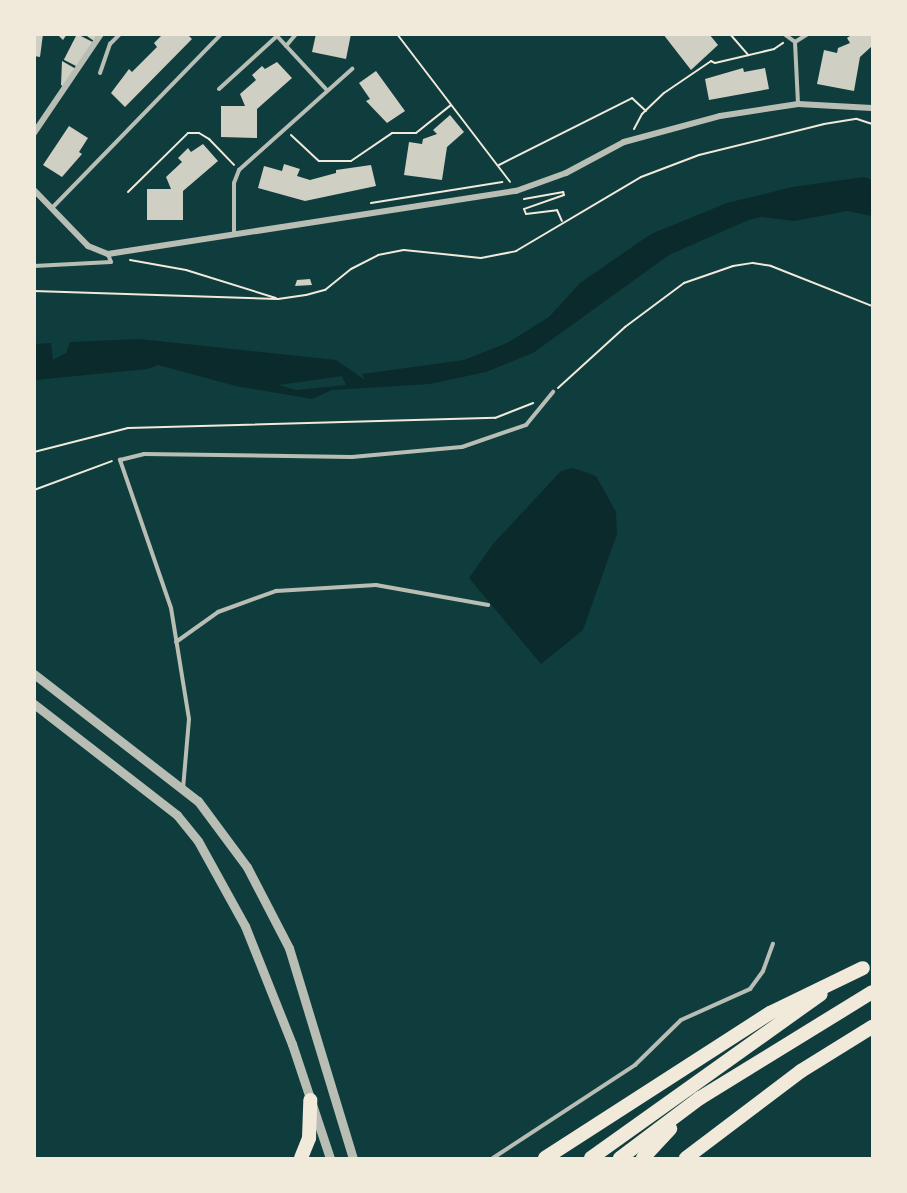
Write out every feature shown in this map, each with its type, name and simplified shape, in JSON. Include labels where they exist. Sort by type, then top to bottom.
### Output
[{"type":"highway","points":[[545,1158],[770,1013],[868,966]]},
{"type":"highway","points":[[591,1158],[804,1004],[868,966]]},
{"type":"highway","points":[[620,1158],[700,1098],[873,992]]},
{"type":"highway","points":[[686,1158],[801,1071],[873,1027]]},
{"type":"highway","points":[[643,1158],[700,1098]]},
{"type":"highway","points":[[301,1158],[309,1138],[310,1100]]},
{"type":"street","points":[[34,133],[101,34]]},
{"type":"street","points":[[34,190],[88,246],[109,256],[516,191],[566,173],[624,142],[720,116],[798,104],[873,108]]},
{"type":"street","points":[[34,674],[198,801],[247,867],[289,948],[353,1158]]},
{"type":"street","points":[[34,704],[177,815],[198,841],[245,926],[330,1158]]},
{"type":"lane","points":[[100,73],[110,44],[120,34]]},
{"type":"lane","points":[[52,209],[221,34]]},
{"type":"lane","points":[[286,45],[296,34]]},
{"type":"lane","points":[[784,34],[795,42]]},
{"type":"lane","points":[[795,42],[808,34]]},
{"type":"lane","points":[[219,89],[277,35],[327,90]]},
{"type":"lane","points":[[795,42],[798,104]]},
{"type":"lane","points":[[234,235],[234,183],[238,170],[352,69]]},
{"type":"lane","points":[[34,266],[111,262],[109,256]]},
{"type":"lane","points":[[183,790],[189,719],[171,608],[120,460],[144,454],[352,457],[462,447],[526,425],[553,392]]},
{"type":"lane","points":[[177,642],[218,612],[276,591],[376,585],[488,605]]},
{"type":"lane","points":[[493,1158],[635,1065],[681,1020],[750,989],[764,971],[773,944]]},
{"type":"path","points":[[397,34],[499,165],[521,199],[562,192],[564,195],[524,209],[526,214],[557,210],[562,222]]},
{"type":"path","points":[[730,34],[748,55]]},
{"type":"path","points":[[624,142],[646,111],[711,61],[715,63],[774,49],[788,39]]},
{"type":"path","points":[[499,165],[632,98],[646,111]]},
{"type":"path","points":[[285,128],[319,161],[351,161],[392,133],[416,132],[452,105]]},
{"type":"path","points":[[34,291],[278,299],[326,290],[351,269],[378,255],[404,250],[481,258],[516,251],[641,177],[699,155],[824,124],[857,119],[873,124]]},
{"type":"path","points":[[128,192],[188,134],[199,133],[209,139],[238,170]]},
{"type":"path","points":[[361,205],[510,182],[518,183]]},
{"type":"path","points":[[109,256],[186,270],[278,299]]},
{"type":"path","points":[[553,392],[625,327],[684,283],[717,270],[753,263],[771,266],[873,306]]},
{"type":"path","points":[[34,452],[128,428],[483,419],[534,403]]},
{"type":"path","points":[[34,490],[97,464],[120,460]]},
{"type":"water","points":[[864,177],[872,180],[872,216],[847,211],[794,221],[761,217],[746,221],[669,255],[533,353],[486,372],[430,384],[332,390],[312,399],[236,386],[158,365],[148,369],[35,380],[36,344],[51,343],[53,360],[66,353],[70,342],[140,339],[336,360],[365,380],[362,374],[464,360],[507,343],[549,317],[580,283],[651,234],[727,203],[792,187]],"holes":[[[342,376],[346,385],[296,390],[279,385]]]},
{"type":"water","points":[[573,468],[596,476],[616,512],[617,534],[583,630],[541,664],[469,578],[493,544],[561,471]]},
{"type":"building","points":[[34,34],[43,34],[40,57],[34,56]]},
{"type":"building","points":[[57,34],[67,34],[63,40]]},
{"type":"building","points":[[77,34],[93,42],[80,68],[64,60]]},
{"type":"building","points":[[84,34],[97,34],[94,41]]},
{"type":"building","points":[[163,34],[187,34],[192,39],[125,107],[111,93],[129,69],[132,72],[157,47],[154,43]]},
{"type":"building","points":[[316,34],[351,34],[346,59],[312,52]]},
{"type":"building","points":[[663,34],[709,34],[718,45],[691,70]]},
{"type":"building","points":[[853,34],[872,34],[872,46],[860,57],[854,91],[817,84],[824,50],[837,53],[838,48],[850,43],[847,38]]},
{"type":"building","points":[[62,61],[76,69],[65,88],[61,85]]},
{"type":"building","points":[[277,62],[292,78],[257,109],[257,138],[221,137],[221,106],[245,106],[240,94],[256,80],[252,75],[262,66],[265,69]]},
{"type":"building","points":[[743,68],[744,72],[765,68],[769,89],[709,100],[705,79]]},
{"type":"building","points":[[376,71],[405,111],[387,123],[366,101],[370,99],[359,83]]},
{"type":"building","points":[[450,115],[464,132],[447,147],[442,180],[404,175],[409,142],[422,144],[423,139],[437,134],[433,130]]},
{"type":"building","points":[[69,126],[88,138],[79,152],[82,154],[62,177],[43,165]]},
{"type":"building","points":[[203,144],[218,161],[183,191],[183,220],[147,220],[147,189],[171,189],[166,177],[182,162],[178,158],[188,148],[191,152]]},
{"type":"building","points":[[284,164],[300,169],[297,176],[310,180],[336,173],[336,170],[371,165],[376,186],[305,201],[258,188],[264,166],[282,171]]},
{"type":"building","points":[[310,279],[312,285],[295,286],[297,280]]}]
